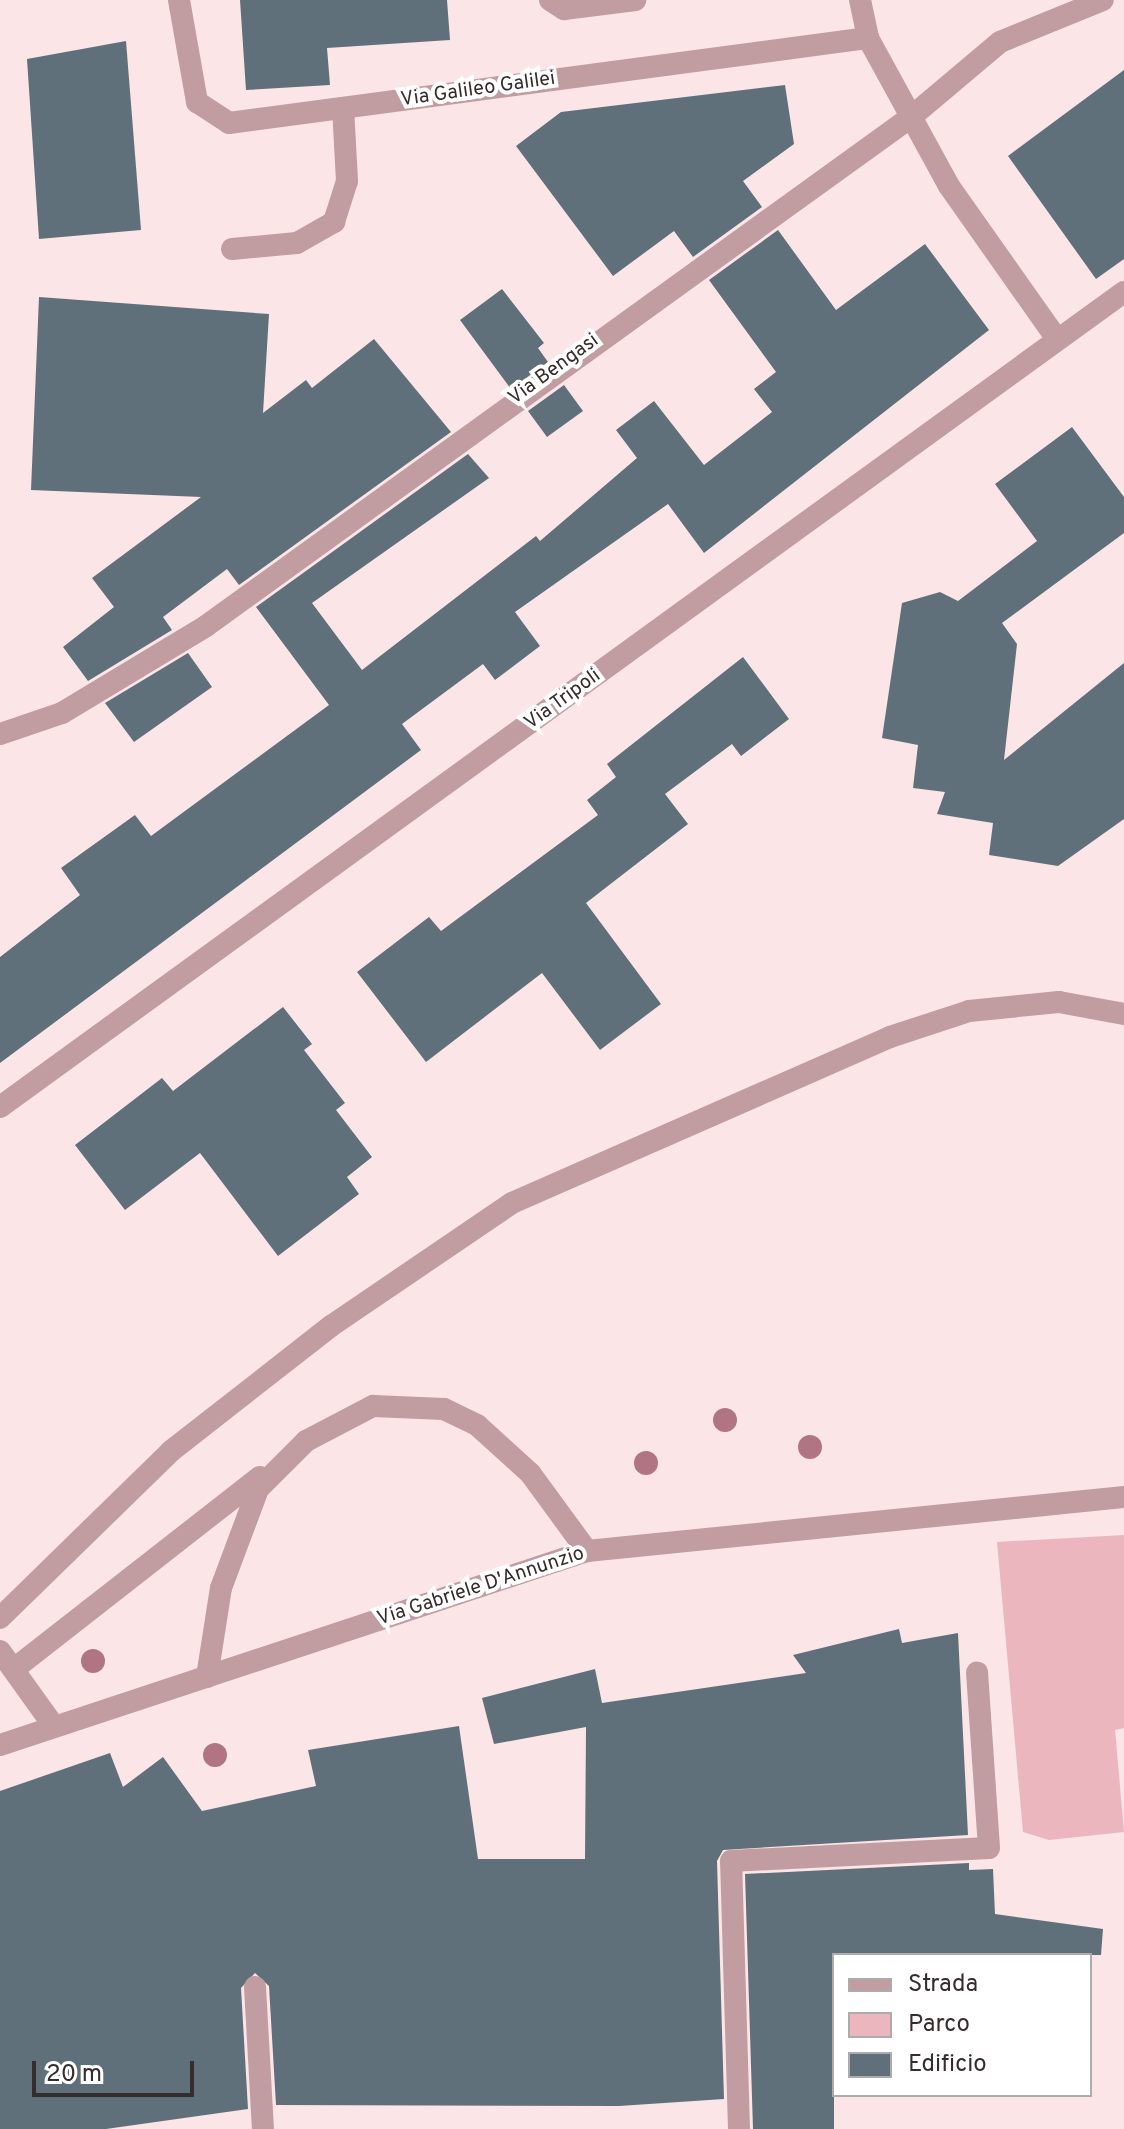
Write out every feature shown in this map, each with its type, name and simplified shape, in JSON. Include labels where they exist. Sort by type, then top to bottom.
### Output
[{"type":"street","name":"Via Galileo Galilei","points":[[179,0],[197,102],[229,123],[868,38]]},
{"type":"street","points":[[550,0],[564,9],[635,0]]},
{"type":"street","points":[[860,0],[868,38],[949,186],[1057,339]]},
{"type":"street","name":"Via Bengasi","points":[[0,734],[62,713],[206,626],[911,117],[1000,42],[1103,0]]},
{"type":"street","points":[[232,249],[297,243],[334,222],[347,181],[343,108]]},
{"type":"street","name":"Via Tripoli","points":[[0,1107],[1124,292]]},
{"type":"street","points":[[0,1618],[171,1451],[331,1326],[512,1203],[890,1037],[969,1011],[1059,1002],[1124,1014]]},
{"type":"street","points":[[53,1725],[7,1660],[277,1465],[373,1406],[444,1409],[477,1425],[530,1473],[587,1551]]},
{"type":"street","points":[[207,1677],[221,1588],[244,1512],[277,1465]]},
{"type":"street","name":"Via Gabriele D'Annunzio","points":[[0,1745],[587,1551],[1124,1497]]},
{"type":"street","points":[[739,2129],[731,1861],[989,1848],[977,1672]]},
{"type":"street","points":[[255,1987],[263,2129]]},
{"type":"green space","points":[[1124,1535],[1124,1728],[1115,1730],[1124,1832],[1049,1840],[1023,1832],[997,1542]]},
{"type":"building","points":[[240,0],[447,0],[450,40],[327,48],[330,85],[246,90]]},
{"type":"building","points":[[126,41],[141,230],[39,239],[27,59]]},
{"type":"building","points":[[1124,70],[1124,259],[1096,279],[1008,156]]},
{"type":"building","points":[[785,85],[794,144],[743,181],[762,207],[693,257],[674,231],[613,276],[516,146],[561,112]]},
{"type":"building","points":[[778,230],[836,310],[925,244],[989,330],[704,553],[668,504],[515,612],[540,646],[495,680],[483,664],[402,724],[421,750],[0,1063],[0,957],[80,895],[61,868],[135,815],[151,836],[329,705],[256,607],[468,454],[489,478],[312,603],[362,670],[536,536],[540,541],[637,458],[616,430],[654,401],[704,465],[772,412],[754,389],[776,372],[709,280]]},
{"type":"building","points":[[502,289],[544,343],[538,348],[548,362],[511,389],[460,320]]},
{"type":"building","points":[[39,297],[269,314],[263,413],[306,380],[312,388],[374,339],[451,432],[239,585],[227,569],[163,617],[172,630],[88,681],[63,647],[114,607],[92,578],[201,497],[31,490]]},
{"type":"building","points":[[564,385],[583,411],[547,437],[528,411]]},
{"type":"building","points":[[1072,427],[1124,497],[1124,533],[1002,623],[1017,644],[1004,760],[1124,663],[1124,819],[1058,866],[989,855],[993,823],[937,814],[945,792],[913,788],[918,745],[882,738],[902,603],[940,592],[958,601],[1037,541],[995,484]]},
{"type":"building","points":[[188,653],[212,687],[134,742],[105,703]]},
{"type":"building","points":[[743,657],[789,719],[741,756],[732,744],[665,794],[688,824],[586,903],[661,1004],[600,1050],[542,973],[426,1062],[357,972],[429,917],[441,931],[598,815],[587,800],[616,777],[607,764]]},
{"type":"building","points":[[283,1007],[312,1044],[304,1050],[345,1103],[336,1110],[372,1157],[347,1177],[359,1194],[278,1256],[200,1153],[125,1210],[75,1145],[162,1078],[173,1091]]},
{"type":"building","points":[[899,1629],[902,1643],[958,1633],[968,1835],[723,1850],[717,1861],[724,2099],[619,2106],[276,2105],[269,1986],[255,1973],[241,1988],[248,2109],[106,2129],[0,2129],[0,1791],[110,1753],[123,1787],[163,1757],[202,1811],[316,1786],[308,1750],[459,1726],[478,1859],[585,1859],[586,1727],[494,1744],[482,1698],[595,1669],[602,1703],[806,1673],[793,1655]]},
{"type":"building","points":[[969,1863],[969,1870],[993,1869],[995,1914],[1103,1929],[1101,1955],[832,1953],[834,2129],[753,2129],[745,1874]]}]
